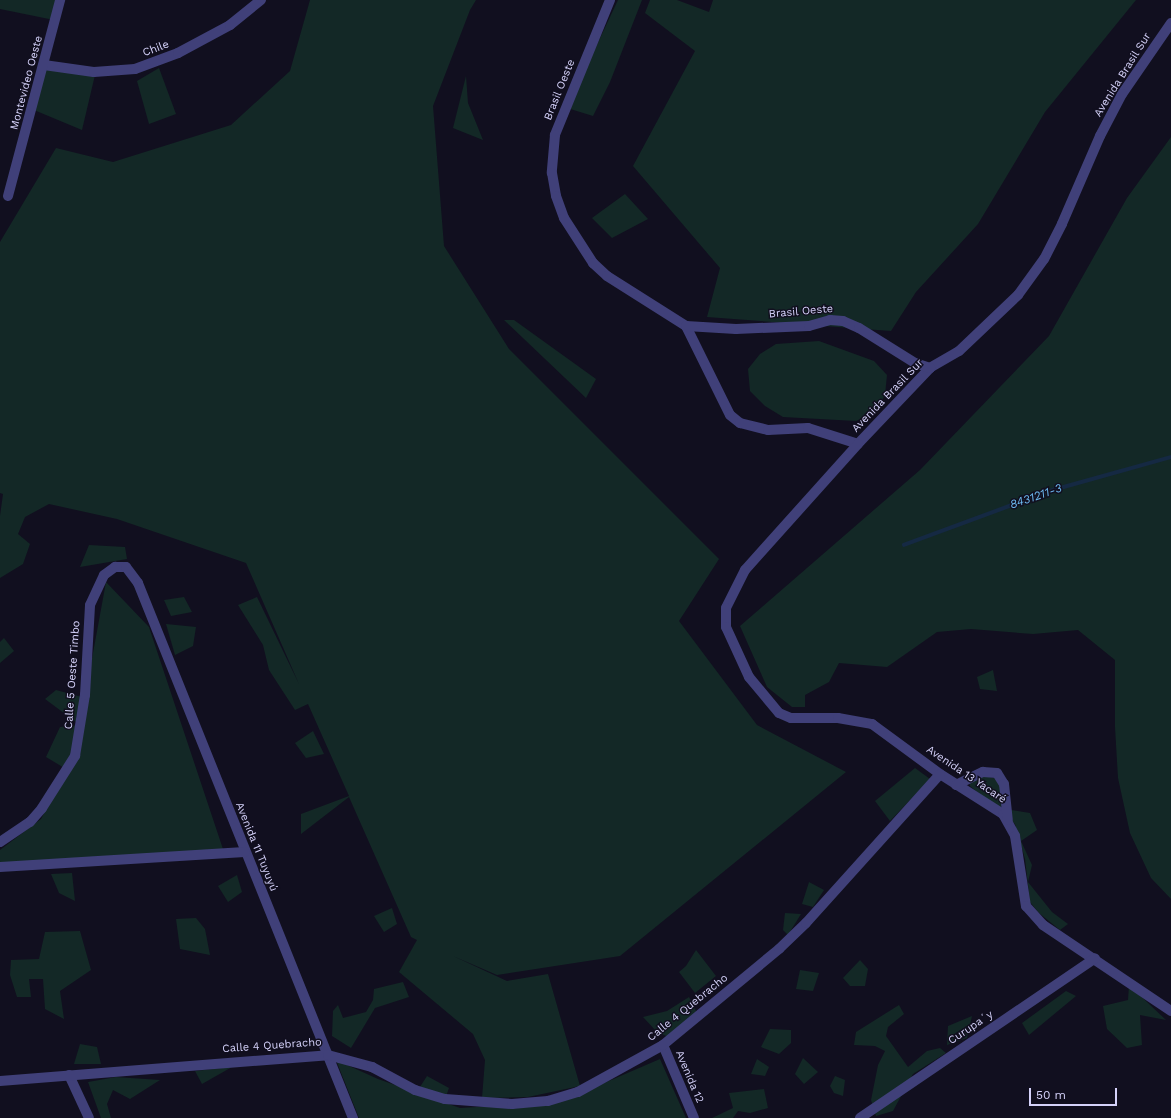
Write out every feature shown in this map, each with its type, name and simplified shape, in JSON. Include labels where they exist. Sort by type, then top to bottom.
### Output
[{"type":"street","name":"Montevideo Oeste","points":[[8,196],[44,65],[60,0]]},
{"type":"street","name":"Chile","points":[[44,65],[94,72],[136,69],[178,53],[230,25],[261,0]]},
{"type":"street","name":"Brasil Oeste","points":[[610,0],[555,135],[552,173],[556,196],[564,218],[593,263],[647,303],[686,326],[736,329],[809,326],[830,320],[843,321],[859,328],[914,364],[930,368]]},
{"type":"street","name":"Avenida Brasil Sur","points":[[726,627],[726,608],[745,570],[858,444],[930,368],[959,352],[1018,295],[1039,265],[1062,224],[1111,115],[1171,23]]},
{"type":"street","points":[[686,326],[730,415],[740,424],[768,430],[808,428],[858,444]]},
{"type":"street","name":"Calle 5 Oeste Timbo","points":[[0,842],[30,822],[42,808],[75,756],[85,695],[90,605],[100,580],[110,570],[121,566],[131,570],[138,583]]},
{"type":"street","name":"Avenida 11 Tuyuyú","points":[[138,583],[353,1118]]},
{"type":"street","name":"Avenida 13 Yacaré","points":[[726,627],[749,678],[779,713],[791,718],[838,718],[872,724],[940,774],[1008,820],[1015,836],[1026,906],[1043,924],[1171,1011]]},
{"type":"street","points":[[956,785],[983,772],[997,773],[1004,784],[1008,820]]},
{"type":"street","name":"Calle 4 Quebracho","points":[[0,1081],[328,1054],[372,1067],[415,1090],[445,1099],[512,1104],[548,1101],[578,1092],[663,1045],[780,949],[806,923],[940,774]]},
{"type":"street","points":[[0,867],[245,852]]},
{"type":"street","name":"Curupa´y","points":[[860,1118],[1095,958]]},
{"type":"street","name":"Avenida 12","points":[[663,1045],[694,1118]]},
{"type":"street","points":[[69,1075],[89,1118]]},
{"type":"green space","points":[[0,0],[58,0],[54,20],[0,9]]},
{"type":"green space","points":[[310,0],[476,0],[470,10],[433,106],[444,246],[509,349],[719,559],[679,621],[757,725],[846,772],[620,956],[497,975],[453,956],[507,981],[548,974],[580,1086],[528,1097],[482,1098],[485,1060],[473,1034],[399,972],[417,940],[411,937],[349,797],[301,834],[301,814],[349,796],[308,704],[295,710],[269,670],[263,645],[238,605],[257,597],[299,684],[246,563],[117,519],[49,504],[25,517],[18,534],[30,544],[23,564],[0,578],[0,516],[3,494],[0,493],[0,242],[56,148],[113,162],[231,125],[290,71]]},
{"type":"green space","points":[[618,0],[642,0],[610,82],[593,116],[567,108]]},
{"type":"green space","points":[[650,0],[677,0],[709,12],[713,0],[1136,0],[1045,112],[978,224],[916,292],[891,331],[707,317],[720,268],[633,166],[695,51],[645,13]]},
{"type":"green space","points":[[159,68],[176,114],[149,124],[137,81]]},
{"type":"green space","points":[[46,69],[95,75],[82,130],[34,110]]},
{"type":"green space","points":[[466,76],[468,103],[483,140],[453,128]]},
{"type":"green space","points":[[1171,137],[1171,899],[1151,878],[1130,833],[1118,778],[1115,727],[1115,660],[1078,630],[1033,634],[971,629],[937,632],[887,667],[839,663],[829,682],[805,695],[805,707],[792,707],[767,687],[740,626],[920,470],[1049,336],[1127,198]]},
{"type":"green space","points":[[625,194],[648,219],[612,238],[592,218]]},
{"type":"green space","points":[[504,320],[514,320],[596,379],[586,398]]},
{"type":"green space","points":[[819,341],[874,361],[887,375],[885,395],[875,413],[856,421],[783,417],[765,406],[750,391],[748,369],[760,354],[776,344]]},
{"type":"green space","points":[[89,545],[125,547],[127,559],[80,567]]},
{"type":"green space","points":[[106,582],[149,627],[223,849],[0,866],[0,850],[41,819],[65,774],[66,769],[46,757],[60,727],[80,725],[45,699],[56,690],[82,697],[76,718],[80,724]]},
{"type":"green space","points":[[184,597],[192,612],[171,616],[164,600]]},
{"type":"green space","points":[[166,624],[196,627],[193,646],[175,655]]},
{"type":"green space","points":[[4,638],[14,651],[0,663],[0,642]]},
{"type":"green space","points":[[993,670],[997,691],[980,689],[977,677]]},
{"type":"green space","points":[[313,731],[324,754],[306,758],[295,743]]},
{"type":"green space","points":[[915,768],[930,779],[890,821],[875,801]]},
{"type":"green space","points":[[968,772],[1002,780],[1011,810],[1030,813],[1037,830],[1021,841],[1032,865],[1028,882],[1052,912],[1068,924],[1060,930],[1039,913],[1030,902],[1025,859],[1015,824],[970,786]]},
{"type":"green space","points":[[72,873],[75,901],[59,893],[51,874]]},
{"type":"green space","points":[[237,875],[242,892],[228,902],[218,886]]},
{"type":"green space","points":[[809,882],[824,890],[813,907],[802,904]]},
{"type":"green space","points":[[392,908],[397,924],[384,932],[374,916]]},
{"type":"green space","points":[[785,913],[801,914],[788,935],[783,930]]},
{"type":"green space","points":[[196,918],[205,929],[210,955],[180,949],[176,919]]},
{"type":"green space","points":[[80,931],[91,970],[60,991],[64,1019],[45,1009],[43,979],[29,979],[31,997],[17,997],[10,975],[11,960],[39,959],[45,932]]},
{"type":"green space","points":[[696,950],[716,976],[695,993],[679,972],[686,966]]},
{"type":"green space","points":[[860,960],[868,969],[865,986],[850,986],[843,978]]},
{"type":"green space","points":[[800,970],[819,973],[813,991],[796,989]]},
{"type":"green space","points":[[403,982],[409,997],[375,1008],[351,1048],[332,1036],[333,1011],[338,1005],[343,1018],[366,1012],[373,1000],[374,989]]},
{"type":"green space","points":[[1129,985],[1166,1020],[1140,1015],[1142,1045],[1127,1048],[1107,1029],[1103,1006],[1128,1000]]},
{"type":"green space","points":[[1066,991],[1076,996],[1029,1035],[1022,1023]]},
{"type":"green space","points":[[689,997],[699,1017],[668,1037],[656,1031],[643,1017],[667,1011]]},
{"type":"green space","points":[[899,1005],[904,1014],[888,1027],[886,1036],[908,1067],[927,1051],[940,1048],[946,1053],[913,1074],[893,1111],[876,1116],[871,1100],[878,1065],[885,1051],[875,1046],[854,1045],[856,1032]]},
{"type":"green space","points":[[972,1016],[967,1038],[947,1045],[948,1026]]},
{"type":"green space","points":[[770,1029],[791,1030],[791,1043],[779,1054],[761,1047]]},
{"type":"green space","points":[[80,1044],[97,1047],[101,1064],[74,1064]]},
{"type":"green space","points":[[803,1058],[818,1072],[804,1084],[795,1074]]},
{"type":"green space","points":[[660,1059],[686,1118],[359,1118],[336,1060],[378,1079],[460,1108],[560,1102]]},
{"type":"green space","points":[[757,1059],[769,1067],[765,1076],[751,1074]]},
{"type":"green space","points":[[232,1067],[202,1084],[195,1071]]},
{"type":"green space","points":[[427,1076],[449,1088],[445,1099],[418,1090]]},
{"type":"green space","points":[[835,1076],[845,1080],[843,1096],[834,1093],[830,1086]]},
{"type":"green space","points":[[116,1077],[160,1080],[130,1099],[113,1090],[107,1104],[111,1118],[101,1118],[88,1082]]},
{"type":"green space","points":[[764,1089],[768,1108],[750,1113],[738,1111],[733,1118],[712,1118],[733,1108],[729,1093]]},
{"type":"waterway","name":"8431211-3","points":[[904,545],[1053,490],[1171,457]]}]
